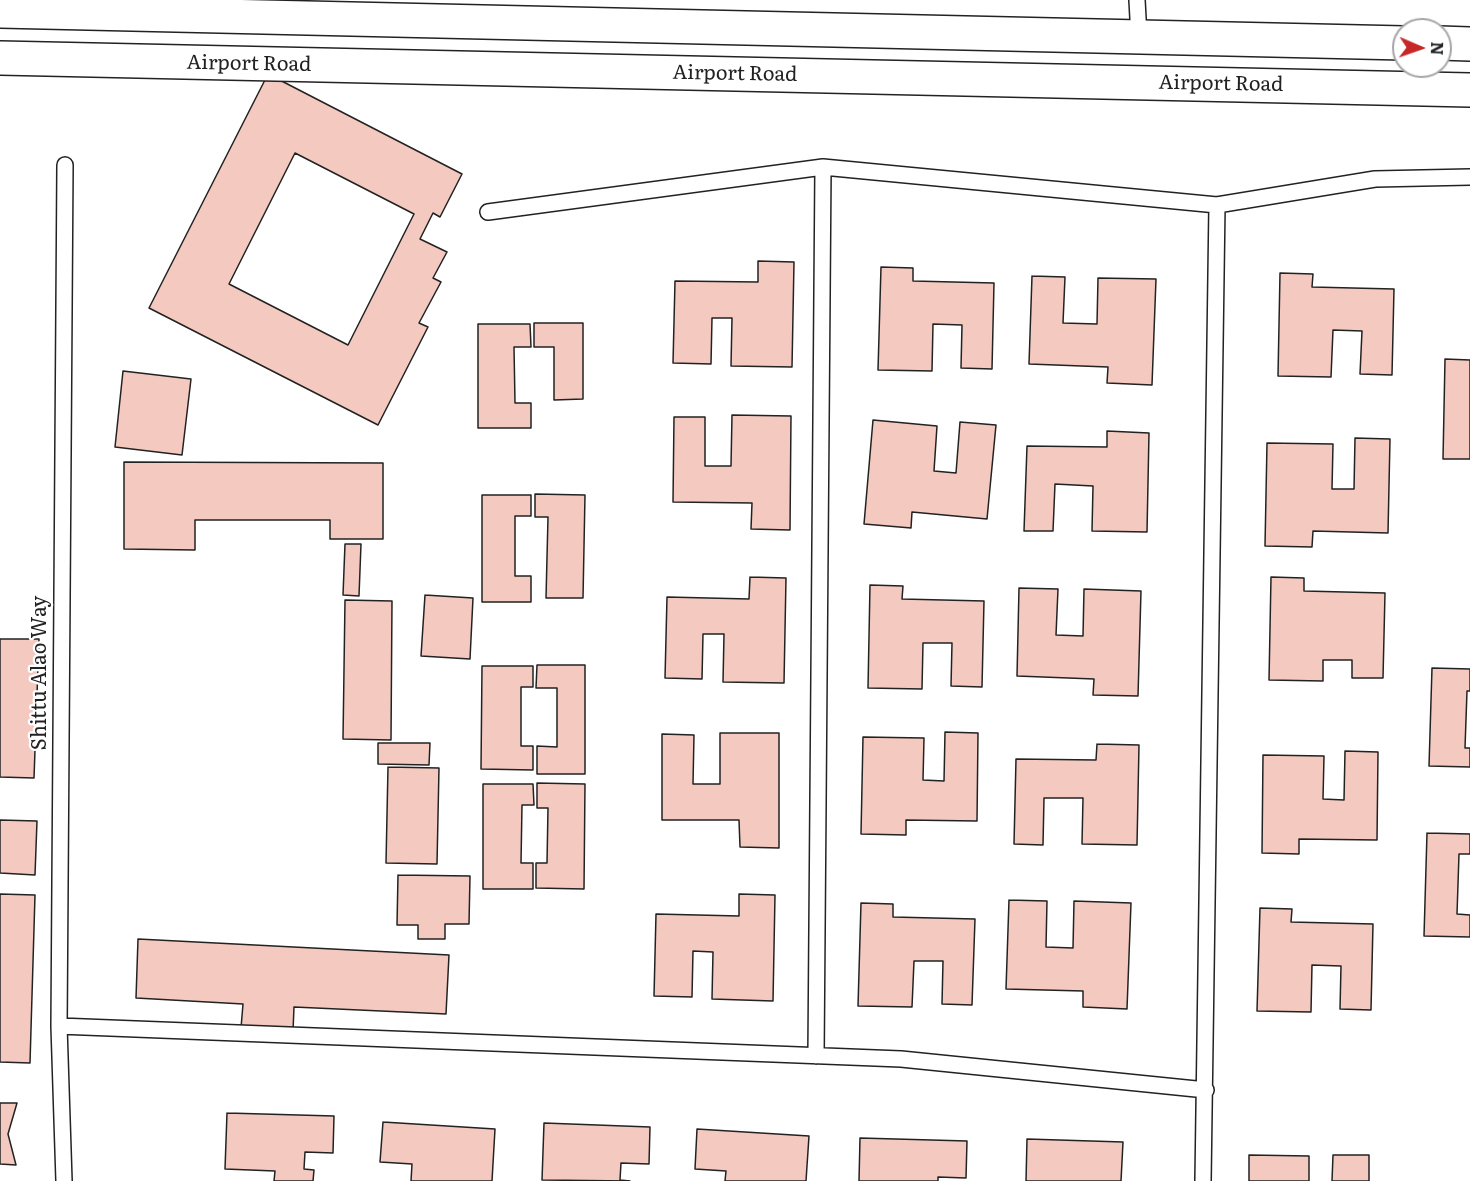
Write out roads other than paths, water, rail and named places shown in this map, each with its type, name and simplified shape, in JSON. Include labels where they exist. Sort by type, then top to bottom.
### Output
[{"type":"main road","points":[[0,11],[110,7],[1392,43]]},
{"type":"main road","points":[[1452,44],[1470,44]]},
{"type":"main road","name":"Airport Road","points":[[0,58],[1470,90]]},
{"type":"lane","points":[[1137,0],[1139,37]]},
{"type":"lane","name":"Shittu Alao Way","points":[[64,1181],[59,1026],[65,165]]},
{"type":"lane","points":[[816,1056],[823,167]]},
{"type":"lane","points":[[488,212],[823,167],[1217,205],[1375,179],[1470,177]]},
{"type":"lane","points":[[1203,1181],[1217,205]]},
{"type":"lane","points":[[59,1026],[901,1059],[1206,1090]]}]
